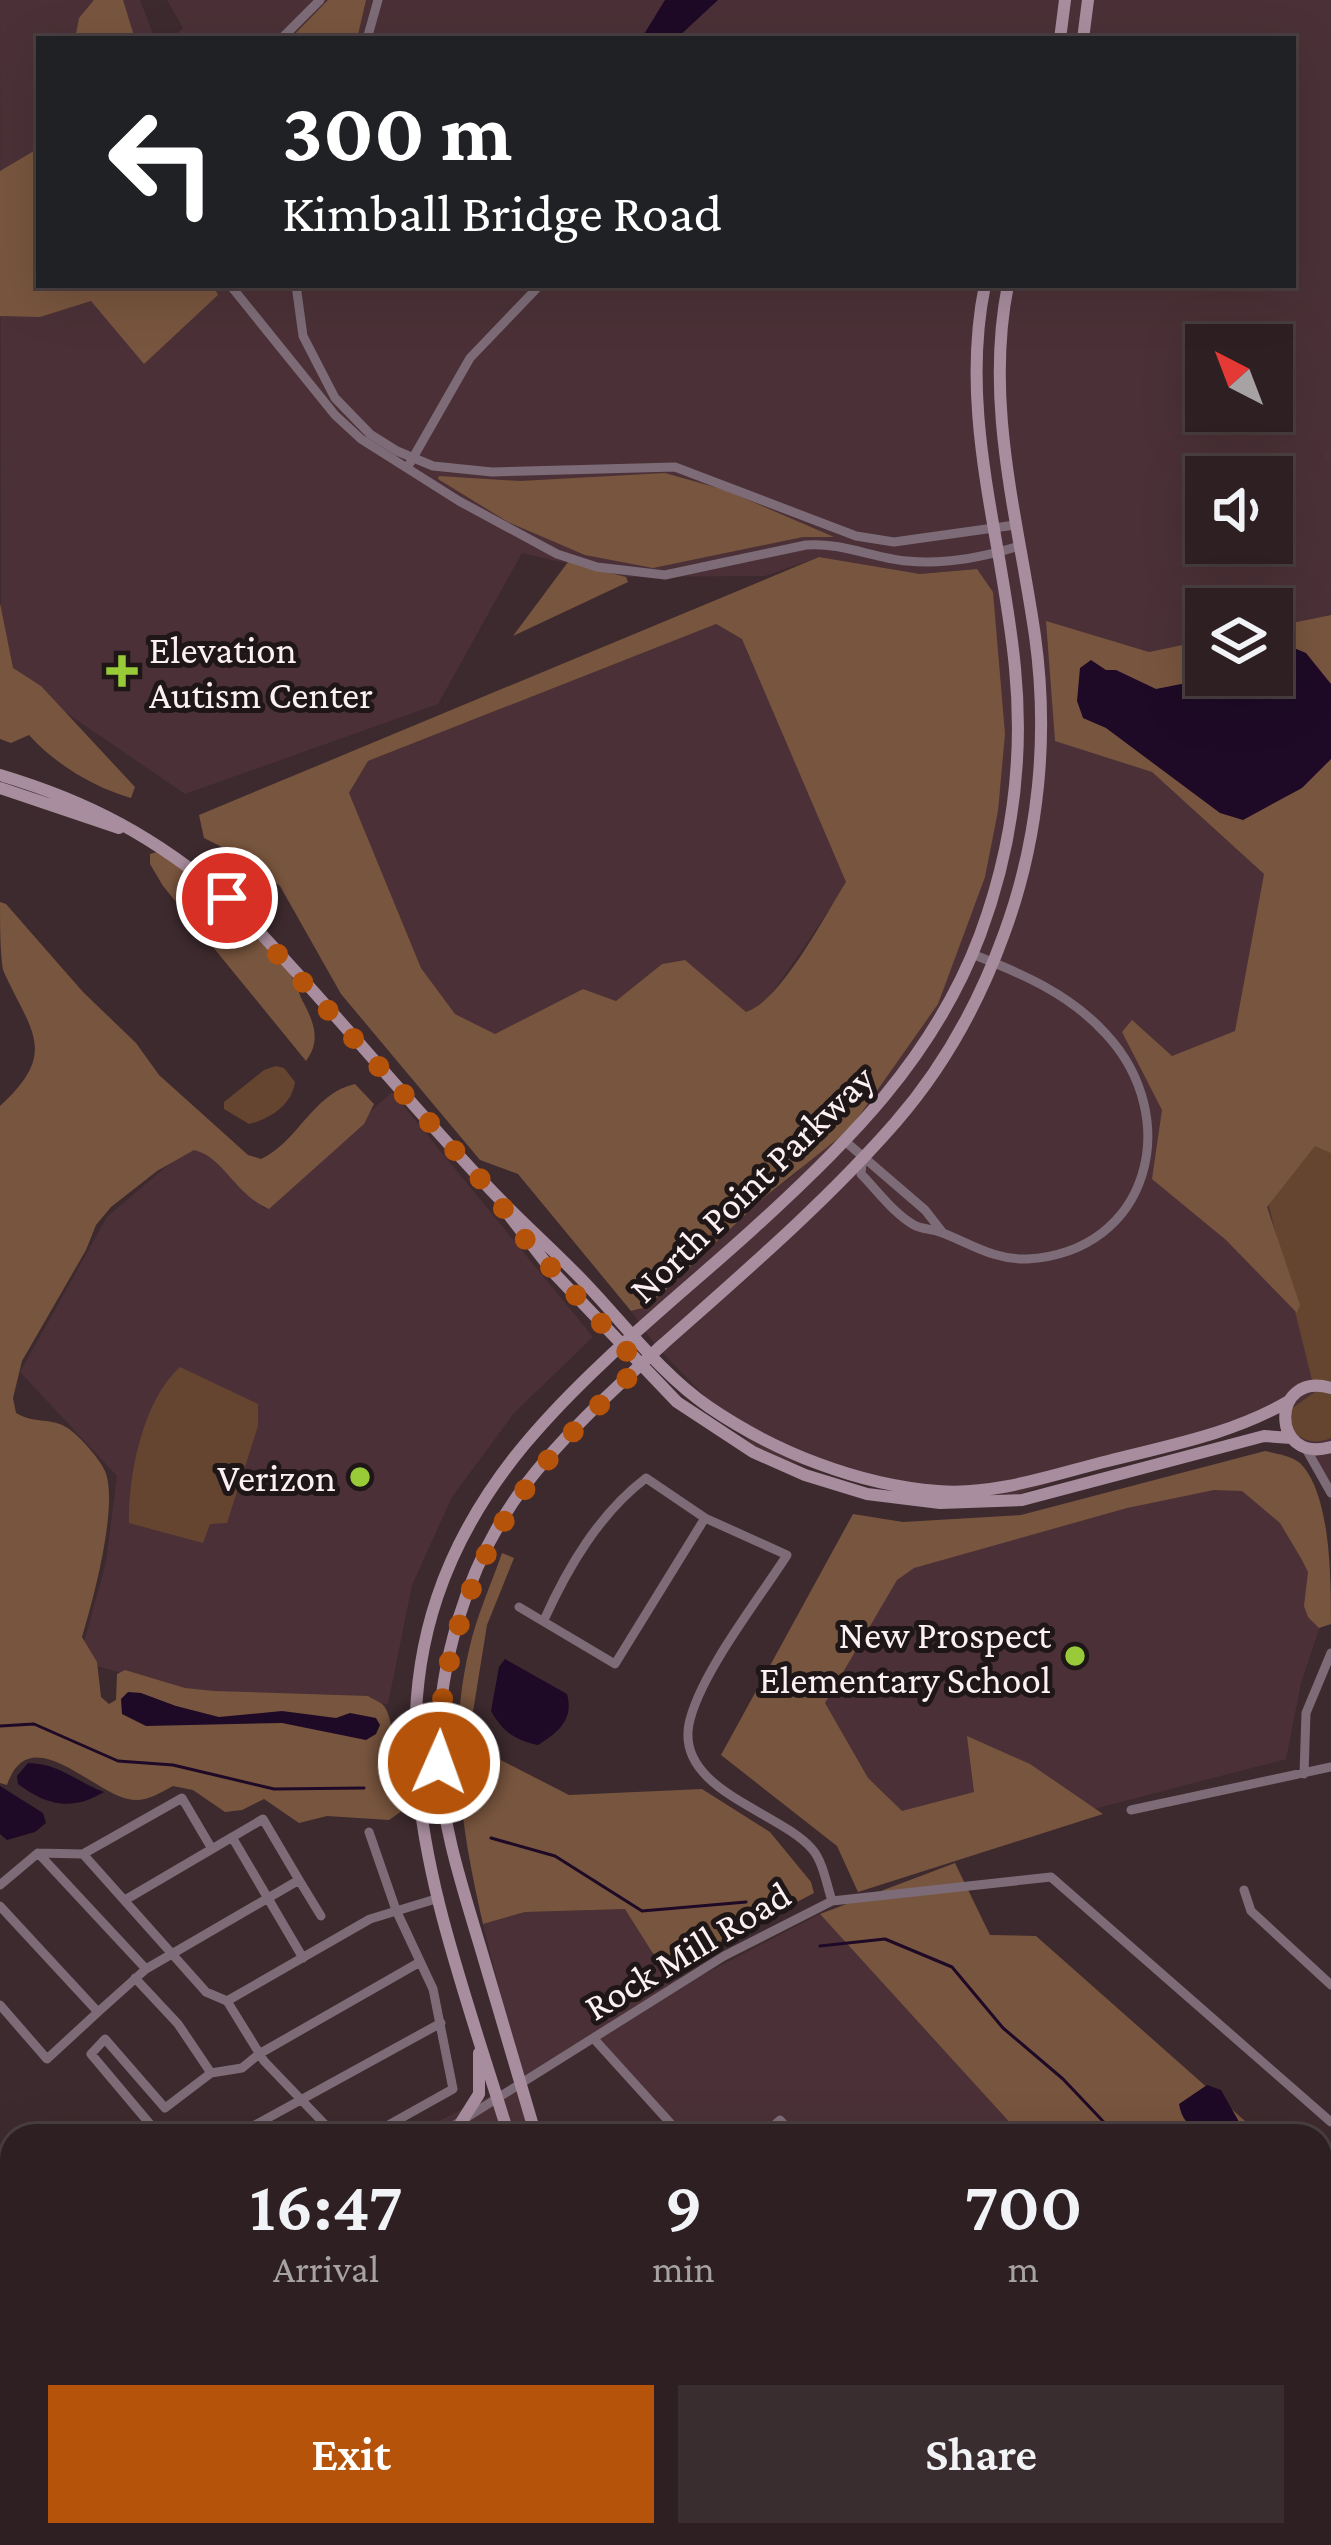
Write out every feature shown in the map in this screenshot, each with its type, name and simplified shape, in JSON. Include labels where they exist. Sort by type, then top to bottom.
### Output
[{"type":"street","points":[[284,36],[320,0]]},
{"type":"street","points":[[368,36],[378,0]]},
{"type":"street","points":[[1060,36],[1065,0]]},
{"type":"street","points":[[1083,36],[1088,0]]},
{"type":"street","points":[[232,288],[335,415],[362,439],[557,554],[634,574],[665,575],[827,543],[905,561],[934,562],[1019,546]]},
{"type":"street","points":[[296,288],[303,337],[335,398],[370,434],[413,458],[478,472],[675,467],[856,536],[894,542],[1015,525]]},
{"type":"street","points":[[406,469],[470,358],[537,288]]},
{"type":"street","name":"North Point Parkway","points":[[505,2124],[419,1815],[413,1744],[420,1668],[448,1569],[509,1464],[623,1347],[846,1142],[918,1056],[973,954],[1000,875],[1017,763],[1015,666],[976,409],[977,336],[985,288]]},
{"type":"street","name":"North Point Parkway","points":[[533,2124],[446,1819],[439,1742],[446,1671],[472,1581],[524,1488],[578,1426],[862,1159],[936,1070],[994,963],[1029,849],[1042,742],[1036,641],[998,401],[1007,288]]},
{"type":"street","points":[[0,775],[86,803],[203,878],[258,929],[492,1192],[634,1337],[645,1361],[676,1402],[753,1452],[867,1494],[918,1502],[1022,1500],[1264,1436],[1292,1438]]},
{"type":"street","points":[[0,788],[148,840]]},
{"type":"street","points":[[862,1159],[860,1174],[912,1224],[1006,1258],[1030,1259],[1087,1241],[1132,1199],[1148,1161],[1150,1125],[1135,1077],[1118,1049],[1104,1031],[1036,980],[973,954]]},
{"type":"street","points":[[846,1142],[862,1159],[873,1161],[943,1233]]},
{"type":"street","points":[[492,1192],[524,1238],[623,1347],[710,1407],[786,1450],[872,1479],[941,1492],[1026,1482],[1222,1432],[1289,1401],[1308,1386],[1331,1388]]},
{"type":"street","points":[[1289,1401],[1284,1418],[1292,1438],[1305,1448],[1331,1493]]},
{"type":"street","points":[[1305,1448],[1331,1447]]},
{"type":"street","points":[[544,1620],[561,1582],[604,1517],[646,1478],[705,1518],[787,1555],[704,1687],[689,1725],[693,1757],[704,1775],[814,1850],[832,1901]]},
{"type":"street","points":[[520,1607],[616,1664],[705,1518]]},
{"type":"street","points":[[448,1569],[472,1581]]},
{"type":"street","points":[[1304,1774],[1306,1712],[1331,1652]]},
{"type":"street","points":[[1131,1810],[1331,1767]]},
{"type":"street","points":[[0,1885],[38,1853],[83,1854],[182,1798],[212,1849]]},
{"type":"street","points":[[125,1900],[263,1819],[321,1916]]},
{"type":"street","points":[[369,1832],[396,1910],[433,1989],[453,2089],[399,2124]]},
{"type":"street","points":[[232,1837],[303,1958]]},
{"type":"street","points":[[38,1853],[146,1969]]},
{"type":"street","points":[[83,1854],[206,1993],[227,2001],[260,2054],[325,2124]]},
{"type":"street","name":"Rock Mill Road","points":[[457,2124],[754,1938],[832,1901],[1052,1877],[1331,2122]]},
{"type":"street","points":[[0,2005],[47,2059],[146,1969],[299,1880]]},
{"type":"street","points":[[227,2001],[370,1919],[464,1890]]},
{"type":"street","points":[[1244,1890],[1251,1911],[1331,1985]]},
{"type":"street","points":[[0,1906],[98,2012]]},
{"type":"street","points":[[105,2039],[92,2054],[151,2124],[211,2073],[242,2068],[420,1962]]},
{"type":"street","points":[[135,1978],[178,2024],[211,2073]]},
{"type":"street","points":[[90,2021],[165,2108]]},
{"type":"street","points":[[257,2124],[441,2023]]},
{"type":"street","points":[[462,2121],[479,2094],[478,2034]]},
{"type":"street","points":[[595,2040],[671,2124]]},
{"type":"shaded area","points":[[0,0],[140,0],[154,36],[36,36],[36,288],[1296,288],[1296,36],[174,36],[183,28],[167,0],[1331,0],[1331,615],[1293,623],[1293,588],[1185,588],[1185,644],[1149,652],[1047,623],[1055,740],[1152,772],[1264,874],[1235,1031],[1259,1143],[1331,1418],[1331,1503],[1287,1409],[1252,1414],[989,1504],[903,1490],[761,1454],[656,1346],[631,1311],[639,1310],[799,1171],[977,569],[920,574],[819,557],[765,576],[626,577],[522,553],[438,704],[185,794],[1,668]]},
{"type":"shaded area","points":[[94,0],[123,0],[134,36],[76,36],[79,18]]},
{"type":"shaded area","points":[[328,0],[366,0],[358,36],[293,36]]},
{"type":"shaded area","points":[[665,0],[718,0],[679,36],[643,36]]},
{"type":"shaded area","points":[[36,150],[36,288],[214,288],[218,295],[144,364],[91,301],[40,317],[0,316],[0,171]]},
{"type":"shaded area","points":[[665,473],[725,490],[834,537],[803,537],[653,568],[585,555],[508,522],[438,479],[520,481]]},
{"type":"shaded area","points":[[819,557],[920,574],[977,569],[993,592],[1005,734],[998,811],[985,877],[938,1004],[850,1129],[762,1199],[647,1307],[631,1311],[518,1174],[480,1160],[341,994],[280,886],[204,838],[199,815]],"holes":[[[716,624],[742,639],[846,882],[787,975],[746,1012],[685,960],[662,964],[616,1001],[583,989],[495,1034],[455,1014],[421,968],[349,793],[368,761]]]},
{"type":"shaded area","points":[[568,562],[626,577],[628,582],[513,636]]},
{"type":"shaded area","points":[[0,603],[13,668],[41,686],[135,787],[131,798],[76,773],[29,735],[11,743],[0,739]]},
{"type":"shaded area","points":[[1331,615],[1331,1153],[1315,1146],[1267,1207],[1300,1305],[1297,1313],[1226,1240],[1152,1179],[1162,1110],[1122,1032],[1132,1020],[1172,1056],[1235,1031],[1264,874],[1152,772],[1055,741],[1046,621],[1149,652],[1185,644],[1185,696],[1293,696],[1293,623]]},
{"type":"shaded area","points":[[715,624],[742,639],[847,882],[800,953],[762,1007],[746,1013],[684,960],[662,964],[616,1001],[583,989],[495,1034],[455,1014],[421,968],[349,794],[368,761]]},
{"type":"shaded area","points":[[1293,648],[1306,653],[1331,684],[1331,759],[1302,788],[1243,820],[1220,813],[1106,728],[1083,718],[1077,701],[1080,668],[1091,660],[1156,689],[1185,683],[1185,696],[1293,696]]},
{"type":"shaded area","points":[[157,852],[233,910],[283,964],[314,1030],[314,1045],[306,1061],[163,886],[150,864],[150,854]]},
{"type":"shaded area","points":[[0,902],[136,1043],[159,1075],[248,1155],[261,1159],[274,1151],[340,1089],[355,1084],[374,1104],[364,1124],[269,1209],[213,1160],[194,1150],[157,1171],[111,1207],[96,1225],[22,1361],[13,1398],[16,1413],[69,1429],[105,1471],[107,1529],[82,1637],[97,1662],[101,1697],[109,1704],[116,1700],[117,1674],[125,1670],[185,1688],[368,1696],[384,1706],[394,1740],[402,1811],[389,1820],[327,1816],[299,1823],[264,1799],[225,1812],[193,1790],[173,1786],[146,1799],[128,1799],[45,1758],[30,1758],[17,1766],[7,1785],[0,1783],[0,1106],[30,1070],[34,1040],[3,970]]},
{"type":"shaded area","points":[[1331,1048],[1331,1438],[1314,1441],[1290,1428],[1291,1409],[1315,1392],[1260,1170]]},
{"type":"shaded area","points":[[276,1066],[284,1068],[295,1082],[279,1110],[249,1124],[224,1109],[224,1102]]},
{"type":"shaded area","points":[[392,1092],[593,1337],[514,1413],[452,1497],[412,1585],[388,1704],[191,1692],[79,1661],[106,1562],[117,1476],[20,1372],[107,1217],[201,1137],[264,1209]]},
{"type":"shaded area","points":[[180,1367],[258,1404],[258,1426],[227,1523],[210,1524],[203,1543],[129,1523],[140,1439],[156,1399]]},
{"type":"shaded area","points":[[1265,1451],[1300,1463],[1318,1495],[1327,1538],[1331,1624],[1319,1628],[1308,1617],[1304,1606],[1308,1572],[1280,1523],[1242,1491],[1214,1490],[1127,1508],[914,1568],[897,1580],[825,1703],[868,1778],[902,1811],[974,1792],[967,1736],[1030,1764],[1103,1814],[858,1892],[837,1846],[721,1755],[853,1514],[903,1522],[1021,1515]]},
{"type":"shaded area","name":"New Prospect Elementary School","points":[[1280,1461],[1331,1594],[1301,1683],[1286,1759],[913,1856],[816,1692],[901,1562]]},
{"type":"shaded area","points":[[502,1553],[514,1558],[487,1625],[472,1718],[485,1752],[569,1795],[702,1789],[770,1832],[811,1882],[814,1893],[668,1970],[625,1909],[525,1912],[483,1924],[460,1787],[459,1719],[472,1638]]},
{"type":"shaded area","points":[[505,1659],[567,1694],[563,1724],[538,1745],[510,1734],[491,1711],[499,1667]]},
{"type":"shaded area","points":[[128,1692],[219,1717],[282,1711],[336,1718],[350,1713],[376,1718],[380,1725],[366,1740],[282,1723],[146,1726],[122,1714],[121,1699]]},
{"type":"shaded area","points":[[28,1763],[58,1770],[104,1792],[70,1804],[39,1797],[18,1784],[17,1776]]},
{"type":"shaded area","points":[[0,1786],[43,1813],[46,1823],[35,1832],[7,1840],[0,1834]]},
{"type":"shaded area","points":[[955,1863],[990,1935],[1036,1936],[1248,2124],[1011,2124],[820,1914]]},
{"type":"shaded area","points":[[626,1909],[652,1952],[683,1985],[820,1914],[1011,2124],[670,2124],[592,2039],[523,2081],[535,2124],[432,2124],[522,2080],[483,1924],[525,1912]]},
{"type":"shaded area","points":[[1207,2085],[1221,2090],[1240,2124],[1188,2124],[1179,2104]]},
{"type":"waterway","points":[[0,1726],[34,1724],[118,1761],[173,1765],[274,1789],[364,1788]]},
{"type":"waterway","points":[[491,1838],[555,1856],[642,1911],[746,1902]]},
{"type":"waterway","points":[[820,1946],[885,1939],[952,1967],[1003,2028],[1063,2079],[1106,2124]]},
{"type":"place","name":"Elevation Autism Center","points":[[122,671]]},
{"type":"place","name":"Verizon","points":[[360,1477]]},
{"type":"place","name":"New Prospect Elementary School","points":[[1075,1656]]},
{"type":"route","points":[[227,898],[492,1192],[524,1238],[640,1366],[535,1474],[489,1544],[472,1581],[446,1671],[439,1763]]}]
